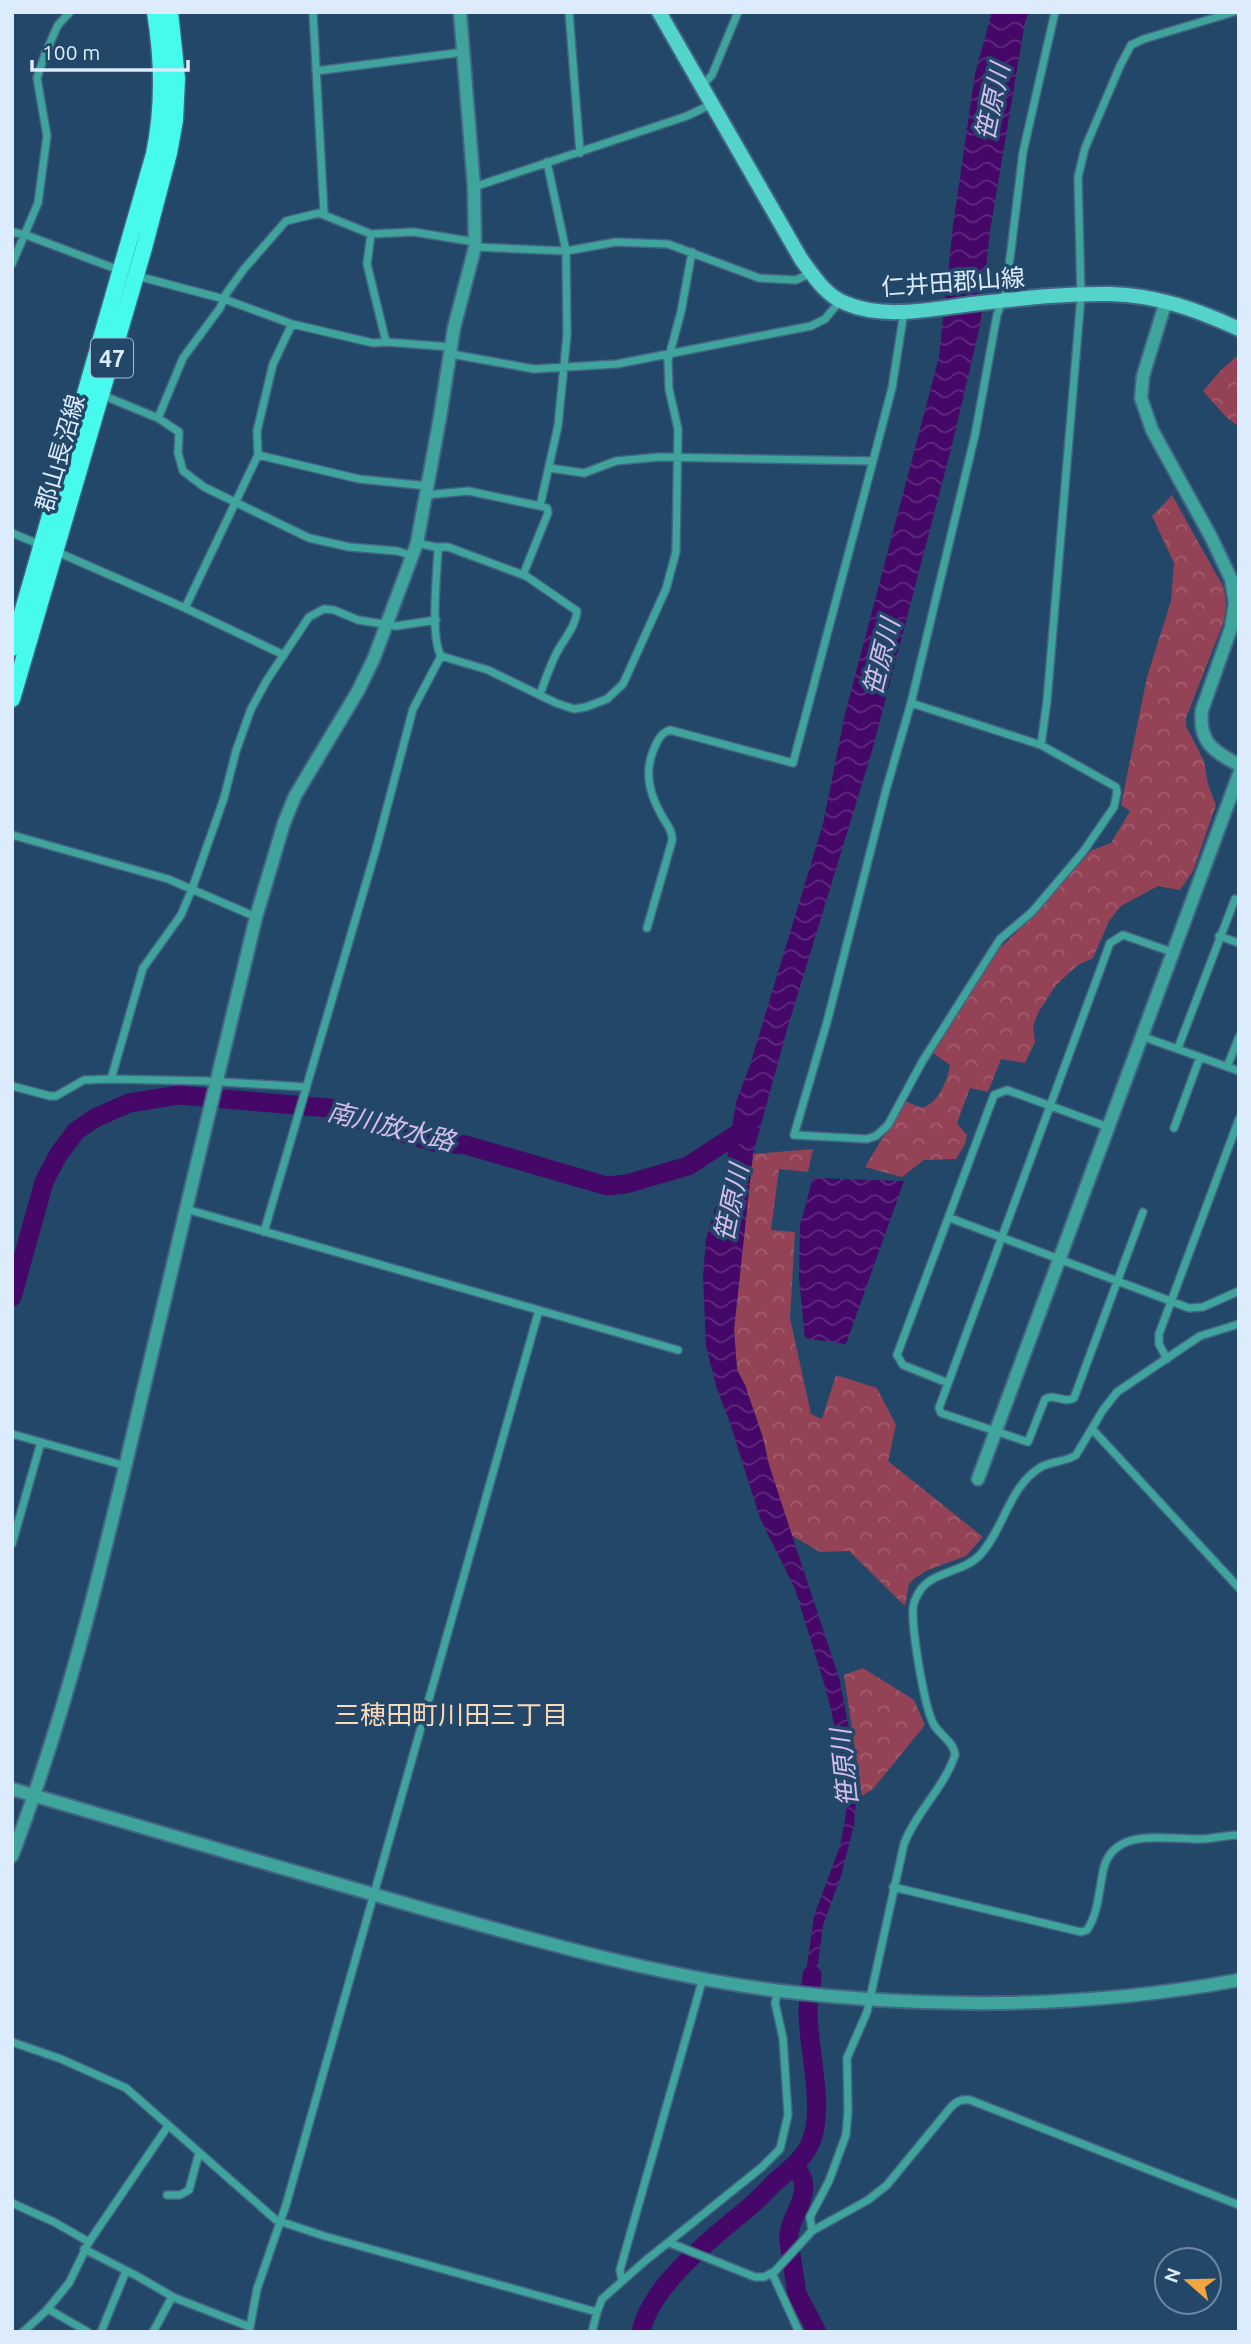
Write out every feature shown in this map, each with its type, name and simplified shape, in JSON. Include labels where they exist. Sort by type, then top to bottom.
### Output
[{"type":"main road","name":"郡山長沼線","points":[[129,273],[160,126],[162,64],[156,12]]},
{"type":"main road","name":"郡山長沼線","points":[[12,699],[48,548],[93,391],[165,167],[175,120],[177,78],[170,12]]},
{"type":"main road","name":"仁井田郡山線","points":[[659,12],[801,258],[823,287],[840,300],[872,310],[908,311],[999,301],[1112,294],[1166,301],[1208,314],[1239,328]]},
{"type":"main road","name":"郡山長沼線","points":[[12,648],[48,548]]},
{"type":"street","points":[[12,264],[38,203],[47,136],[37,78],[58,25],[70,12]]},
{"type":"street","points":[[313,12],[324,213]]},
{"type":"street","points":[[12,1856],[35,1796],[75,1661],[126,1466],[256,917],[284,823],[295,796],[358,691],[387,624],[417,543],[454,328],[475,245],[474,187],[460,12]]},
{"type":"street","points":[[569,12],[580,153]]},
{"type":"street","points":[[702,86],[712,75],[738,12]]},
{"type":"street","points":[[911,703],[1041,745],[1116,788],[1116,800],[1106,821],[1083,852],[1032,912],[1000,939],[987,957],[922,1062],[888,1125],[876,1136],[866,1139],[794,1135],[827,1023],[911,703],[975,435],[999,301],[1006,291],[1023,152],[1055,12]]},
{"type":"street","points":[[1041,745],[1081,296],[1078,191],[1080,166],[1085,148],[1127,50],[1135,42],[1234,12]]},
{"type":"street","points":[[316,71],[464,52]]},
{"type":"street","points":[[474,187],[687,116],[712,104]]},
{"type":"street","points":[[540,506],[558,426],[567,335],[566,251],[547,162]]},
{"type":"street","points":[[158,418],[183,358],[250,261],[286,221],[319,213],[371,234],[414,232],[475,245],[566,251],[616,242],[668,244],[759,278],[796,280],[811,273]]},
{"type":"street","points":[[12,232],[129,273],[224,299],[292,324],[373,343],[386,342],[451,350],[534,369],[617,364],[811,326],[825,319],[840,300]]},
{"type":"street","points":[[371,234],[367,264],[386,342]]},
{"type":"street","points":[[440,656],[488,670],[566,706],[580,708],[607,699],[623,684],[666,589],[673,565],[678,429],[668,383],[669,354],[681,312],[692,252]]},
{"type":"street","points":[[1166,301],[1143,376],[1141,398],[1152,430],[1231,579],[1235,603],[1231,628],[1202,710],[1201,723],[1206,739],[1216,753],[1239,765]]},
{"type":"street","points":[[647,928],[673,833],[650,794],[649,769],[656,743],[663,733],[670,730],[793,763],[892,388],[908,311]]},
{"type":"street","points":[[185,608],[258,455],[257,431],[273,364],[292,324]]},
{"type":"street","points":[[93,391],[158,418],[180,433],[178,453],[183,471],[204,487],[316,541],[378,551],[397,551],[413,556]]},
{"type":"street","points":[[258,455],[359,479],[427,490],[468,491],[547,508],[548,513],[523,575]]},
{"type":"street","points":[[549,468],[584,473],[620,460],[659,457],[873,461]]},
{"type":"street","points":[[12,533],[284,654]]},
{"type":"street","points":[[417,543],[448,547],[523,575],[577,611],[540,695]]},
{"type":"street","points":[[264,1232],[376,849],[413,709],[440,656],[437,648],[436,547]]},
{"type":"street","points":[[111,1079],[143,968],[181,915],[192,889],[231,776],[248,716],[256,698],[309,617],[324,609],[334,610],[358,620],[404,626],[436,620]]},
{"type":"street","points":[[978,1479],[1239,774]]},
{"type":"street","points":[[12,835],[148,873],[256,917]]},
{"type":"street","points":[[1178,1048],[1234,900]]},
{"type":"street","points":[[1143,1212],[1077,1395],[1068,1401],[1051,1396],[1045,1399],[1028,1442],[941,1412],[939,1408],[948,1382],[1112,940],[1123,935],[1172,952]]},
{"type":"street","points":[[1219,936],[1239,943]]},
{"type":"street","points":[[1141,1035],[1239,1071]]},
{"type":"street","points":[[1227,1067],[1239,1037]]},
{"type":"street","points":[[1174,1128],[1200,1057]]},
{"type":"street","points":[[12,1086],[50,1096],[55,1096],[79,1082],[111,1079],[306,1087]]},
{"type":"street","points":[[948,1382],[902,1365],[897,1355],[994,1095],[1007,1090],[1108,1127]]},
{"type":"street","points":[[1167,1359],[1158,1341],[1239,1119]]},
{"type":"street","points":[[186,1209],[678,1350]]},
{"type":"street","points":[[950,1218],[1197,1309],[1239,1291]]},
{"type":"street","points":[[84,2249],[172,2297],[249,2329],[257,2289],[281,2222],[538,1310]]},
{"type":"street","points":[[810,2234],[811,2214],[829,2181],[846,2135],[847,2058],[870,2000],[886,1932],[893,1887],[910,1828],[940,1784],[955,1755],[953,1746],[934,1724],[926,1699],[913,1609],[918,1593],[931,1581],[974,1561],[984,1552],[1007,1508],[1028,1479],[1043,1466],[1076,1455],[1117,1392],[1199,1336],[1239,1324]]},
{"type":"street","points":[[1093,1430],[1239,1588]]},
{"type":"street","points":[[12,1434],[126,1466]]},
{"type":"street","points":[[12,1544],[41,1442]]},
{"type":"street","points":[[12,1789],[308,1877],[606,1958],[778,1990],[870,2000],[1032,2002],[1105,1999],[1239,1980]]},
{"type":"street","points":[[893,1887],[1081,1931],[1087,1930],[1092,1921],[1107,1860],[1120,1844],[1135,1839],[1203,1839],[1239,1835]]},
{"type":"street","points":[[622,2281],[620,2270],[703,1978]]},
{"type":"street","points":[[592,2332],[602,2299],[776,2155],[783,2143],[788,2115],[783,2038],[775,2003],[778,1990]]},
{"type":"street","points":[[12,2042],[61,2059],[126,2088],[269,2215],[281,2222],[597,2312]]},
{"type":"street","points":[[670,2243],[755,2277],[764,2277],[774,2272],[810,2234],[875,2195],[951,2107],[964,2099],[1239,2205]]},
{"type":"street","points":[[23,2332],[48,2309],[69,2283],[84,2249],[168,2126]]},
{"type":"street","points":[[167,2195],[189,2190],[199,2153]]},
{"type":"street","points":[[12,2203],[89,2242]]},
{"type":"street","points":[[101,2332],[126,2271]]},
{"type":"street","points":[[774,2272],[799,2332]]},
{"type":"street","points":[[153,2332],[172,2297]]},
{"type":"street","points":[[48,2309],[88,2332]]},
{"type":"green space","points":[[1239,357],[1239,427],[1226,417],[1203,391]]},
{"type":"green space","points":[[1172,495],[1224,588],[1226,605],[1224,621],[1186,718],[1186,726],[1204,761],[1208,784],[1216,805],[1193,871],[1180,890],[1158,886],[1121,906],[1109,921],[1093,958],[1078,965],[1056,985],[1039,1011],[1033,1026],[1035,1042],[1025,1063],[1001,1059],[988,1092],[970,1088],[957,1123],[967,1135],[956,1159],[924,1160],[902,1177],[865,1167],[905,1101],[922,1108],[933,1101],[941,1091],[950,1065],[933,1053],[994,954],[1030,919],[1092,850],[1111,843],[1130,811],[1121,805],[1147,677],[1171,601],[1174,563],[1152,516]]},
{"type":"green space","points":[[813,1149],[808,1172],[779,1169],[771,1230],[795,1232],[790,1318],[811,1414],[822,1419],[836,1375],[877,1388],[896,1425],[888,1461],[983,1537],[966,1556],[928,1570],[915,1578],[909,1584],[905,1606],[849,1551],[820,1552],[791,1535],[763,1438],[745,1385],[737,1370],[734,1329],[753,1154]]},
{"type":"green space","points":[[863,1668],[914,1700],[925,1725],[873,1789],[862,1796],[844,1675]]},
{"type":"water","points":[[992,12],[1029,12],[1025,22],[990,231],[980,326],[952,445],[872,751],[788,1026],[753,1154],[734,1329],[737,1370],[745,1385],[763,1438],[769,1465],[840,1681],[853,1751],[856,1800],[854,1825],[841,1876],[823,1925],[815,1989],[804,1987],[814,1916],[840,1846],[845,1820],[845,1772],[827,1693],[795,1589],[760,1518],[717,1389],[706,1346],[703,1276],[706,1239],[724,1177],[736,1102],[750,1065],[823,824],[845,714],[939,357],[953,226],[975,74]]},
{"type":"water","points":[[813,1178],[904,1181],[846,1344],[805,1338],[799,1279],[800,1225]]},
{"type":"waterway","name":"南川放水路","points":[[12,1297],[44,1182],[58,1155],[76,1131],[95,1118],[129,1103],[179,1095],[329,1108],[374,1125],[438,1143],[466,1145],[607,1186],[626,1184],[688,1166],[748,1127]]},
{"type":"waterway","name":"笹原川","points":[[641,2332],[656,2297],[684,2264],[751,2206],[803,2156],[810,2144],[815,2130],[816,2114],[808,2012],[812,1975]]},
{"type":"waterway","points":[[795,2165],[804,2188],[789,2234],[789,2242],[797,2294],[817,2332]]},
{"type":"district","name":"三穂田町川田三丁目","points":[[451,1714]]}]
